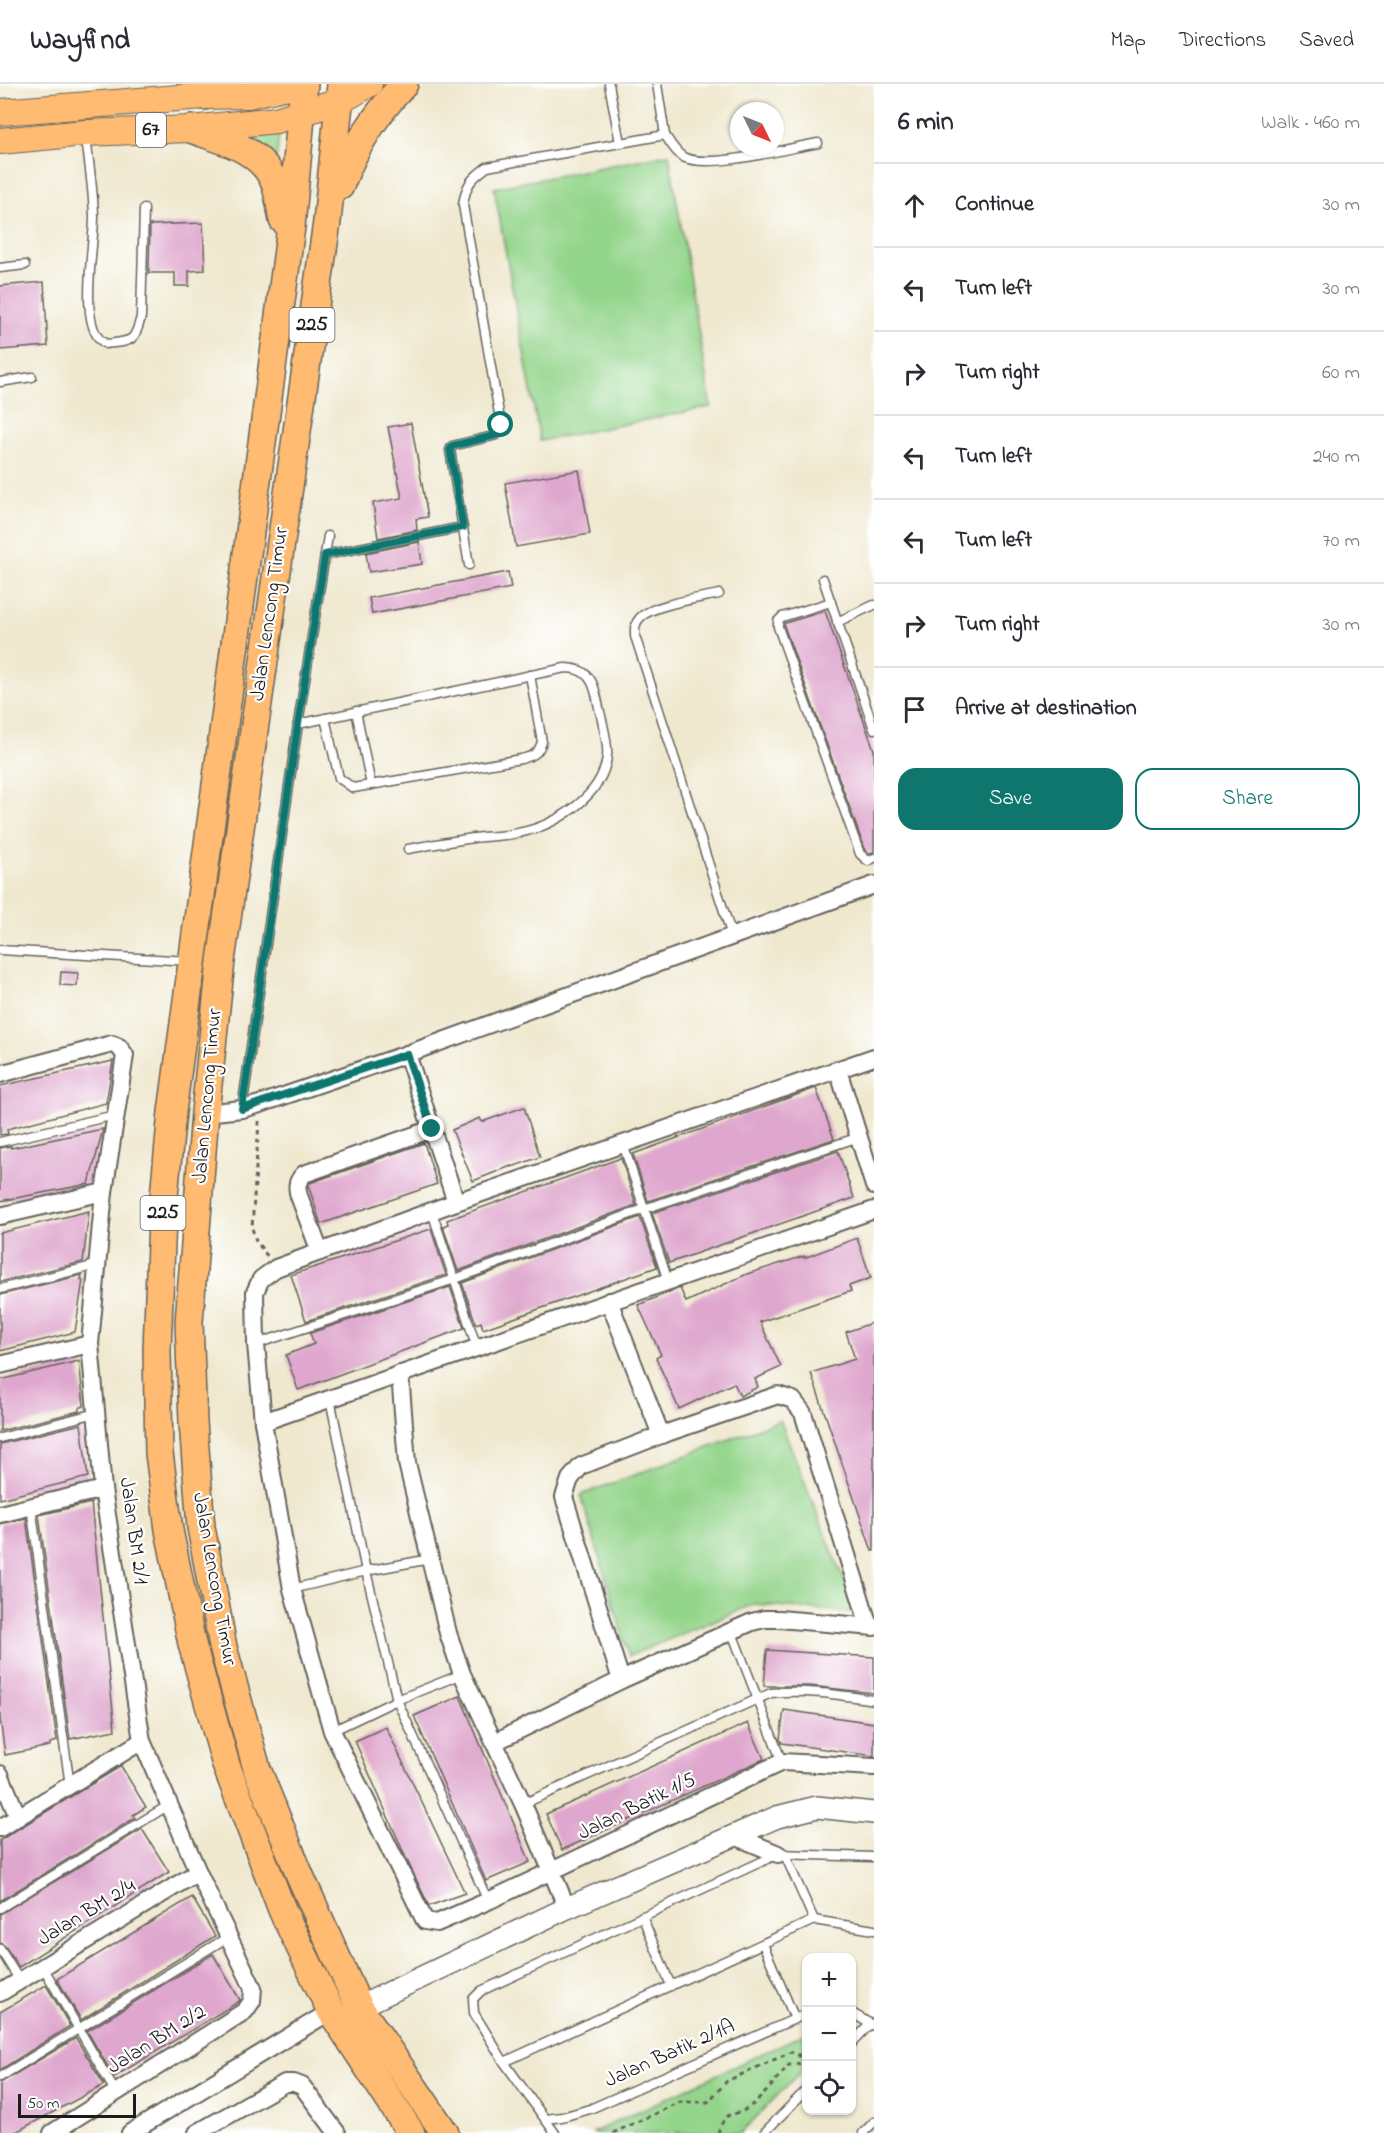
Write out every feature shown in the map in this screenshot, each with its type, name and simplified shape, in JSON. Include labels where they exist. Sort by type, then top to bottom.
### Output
[{"type":"highway","points":[[204,96],[228,84]]},
{"type":"highway","name":"Jalan Lencong Timur","points":[[304,84],[288,248],[172,1112],[162,1218],[157,1350],[160,1464],[169,1530],[192,1644],[225,1765],[283,1912],[331,2012],[411,2133]]},
{"type":"highway","points":[[327,222],[356,147],[384,107],[404,84]]},
{"type":"highway","name":"Jalan Lencong Timur","points":[[341,92],[327,222],[228,915],[205,1113],[189,1322],[193,1422],[201,1527],[223,1647],[257,1769],[301,1878],[358,2007],[446,2133]]},
{"type":"highway","points":[[190,129],[238,146],[256,156],[263,163],[277,189],[288,248]]},
{"type":"main road","name":"67","points":[[0,112],[248,94],[298,84]]},
{"type":"main road","name":"67","points":[[0,141],[85,133],[190,129],[276,120],[301,114],[341,92],[369,84]]},
{"type":"street","points":[[205,1113],[242,1109],[260,1104],[407,1054],[874,885]]},
{"type":"street","name":"Jalan BM 2/1","points":[[0,1074],[112,1044],[120,1047],[124,1055],[104,1192],[90,1344],[103,1489],[142,1741],[198,1872],[252,1988],[252,2001]]},
{"type":"street","points":[[407,1054],[456,1202]]},
{"type":"street","points":[[332,1731],[292,1589],[263,1422],[256,1344],[255,1292],[261,1279],[276,1268],[456,1202],[874,1057]]},
{"type":"street","points":[[838,1070],[874,1186]]},
{"type":"street","points":[[320,1252],[299,1196],[298,1180],[304,1174],[432,1129]]},
{"type":"street","points":[[0,1216],[104,1192]]},
{"type":"street","points":[[263,1422],[874,1210]]},
{"type":"street","points":[[609,1301],[661,1435]]},
{"type":"street","points":[[0,1365],[90,1344]]},
{"type":"street","points":[[400,1374],[407,1463],[448,1633],[462,1674],[523,1804],[567,1908]]},
{"type":"street","points":[[495,1742],[730,1630],[764,1619],[871,1626],[803,1413],[793,1401],[778,1395],[661,1435],[581,1466],[570,1479],[564,1497],[621,1680]]},
{"type":"street","points":[[0,1514],[103,1489]]},
{"type":"street","name":"Jalan Batik 1/5","points":[[332,1731],[425,1921],[437,1923],[552,1873],[782,1762],[874,1767]]},
{"type":"street","points":[[0,1828],[142,1741]]},
{"type":"street","points":[[0,1774],[18,1817]]},
{"type":"street","points":[[358,2007],[567,1908],[777,1817],[817,1807],[874,1813]]},
{"type":"street","points":[[735,1836],[781,1854]]},
{"type":"street","name":"Jalan BM 2/4","points":[[0,1993],[198,1872]]},
{"type":"street","name":"Jalan BM 2/2","points":[[52,2133],[245,2011],[252,2001]]},
{"type":"street","points":[[130,2133],[331,2012]]},
{"type":"street","points":[[197,2133],[220,2127],[285,2083],[294,2083],[302,2086],[337,2133]]},
{"type":"lane","points":[[609,84],[620,143]]},
{"type":"lane","points":[[657,84],[665,135],[682,156],[696,162],[721,161],[818,143]]},
{"type":"lane","points":[[85,133],[94,219],[89,294],[92,325],[97,337],[106,344],[134,339],[141,317],[144,209]]},
{"type":"lane","points":[[469,565],[450,450],[452,446],[497,435],[501,425],[463,205],[465,189],[474,177],[488,167],[665,135]]},
{"type":"lane","points":[[0,268],[25,265]]},
{"type":"lane","points":[[0,382],[32,377]]},
{"type":"lane","points":[[325,555],[463,527]]},
{"type":"lane","points":[[242,1109],[328,536]]},
{"type":"lane","points":[[823,579],[874,729]]},
{"type":"lane","points":[[719,594],[650,610],[640,616],[635,626],[635,636],[732,936]]},
{"type":"lane","points":[[831,602],[782,617],[778,621],[778,627],[860,854],[868,861],[874,858]]},
{"type":"lane","points":[[837,622],[874,605]]},
{"type":"lane","points":[[298,724],[564,668],[577,668],[584,671],[590,678],[597,698],[608,755],[603,774],[578,805],[554,820],[519,833],[469,838],[408,849]]},
{"type":"lane","points":[[325,718],[339,778],[353,788],[533,756],[539,750],[542,742],[530,675]]},
{"type":"lane","points":[[356,711],[371,785]]},
{"type":"lane","points":[[0,950],[194,961]]},
{"type":"lane","points":[[0,1142],[115,1115]]},
{"type":"lane","points":[[256,1344],[455,1279],[644,1209],[859,1137]]},
{"type":"lane","points":[[623,1144],[668,1281]]},
{"type":"lane","points":[[432,1212],[477,1348]]},
{"type":"lane","points":[[0,1289],[97,1265]]},
{"type":"lane","points":[[330,1399],[366,1571],[397,1700],[489,1902]]},
{"type":"lane","points":[[0,1438],[96,1413]]},
{"type":"lane","points":[[31,1506],[70,1786]]},
{"type":"lane","points":[[292,1589],[366,1571],[430,1559]]},
{"type":"lane","points":[[730,1630],[782,1762]]},
{"type":"lane","points":[[332,1731],[397,1700],[462,1674]]},
{"type":"lane","points":[[523,1804],[771,1693],[790,1691],[874,1700]]},
{"type":"lane","points":[[0,1908],[169,1804]]},
{"type":"lane","points":[[781,1854],[814,1920]]},
{"type":"lane","points":[[555,2133],[504,2062],[474,2013],[473,1999],[481,1991],[781,1854],[874,1857]]},
{"type":"lane","points":[[642,1916],[671,1986]]},
{"type":"lane","points":[[504,2062],[814,1920],[874,1930]]},
{"type":"lane","points":[[0,2077],[228,1937]]},
{"type":"lane","points":[[763,1944],[795,2019]]},
{"type":"lane","points":[[0,1949],[20,1981]]},
{"type":"lane","points":[[43,1967],[116,2093]]},
{"type":"lane","points":[[856,2015],[872,2025],[856,2039]]},
{"type":"lane","name":"Jalan Batik 2/1A","points":[[545,2119],[562,2118],[590,2109],[802,2016]]},
{"type":"lane","points":[[764,2133],[802,2095]]},
{"type":"lane","points":[[863,2133],[874,2122]]},
{"type":"path","points":[[260,1104],[252,1228],[256,1241],[276,1268]]},
{"type":"path","points":[[613,2133],[680,2102],[708,2102],[727,2081],[791,2052],[799,2055],[798,2064]]},
{"type":"path","points":[[718,2133],[722,2121],[728,2114],[748,2108],[789,2065],[798,2064],[802,2068]]},
{"type":"green space","points":[[280,129],[275,169],[240,134]]},
{"type":"green space","points":[[669,154],[711,407],[540,441],[494,188]]},
{"type":"green space","points":[[780,1420],[857,1613],[754,1604],[629,1656],[581,1495]]},
{"type":"green space","points":[[802,2035],[802,2070],[741,2133],[592,2133]]},
{"type":"building","points":[[203,223],[205,270],[189,271],[189,286],[175,286],[175,273],[149,273],[150,225]]},
{"type":"building","points":[[44,282],[48,346],[0,350],[0,286]]},
{"type":"building","points":[[411,423],[428,517],[416,519],[417,530],[378,538],[373,503],[402,498],[388,427]]},
{"type":"building","points":[[579,470],[590,534],[516,547],[505,483]]},
{"type":"building","points":[[419,542],[422,564],[369,572],[366,553]]},
{"type":"building","points":[[508,572],[511,588],[372,614],[369,598]]},
{"type":"building","points":[[825,611],[874,750],[874,852],[869,853],[865,850],[784,626],[785,623]]},
{"type":"building","points":[[61,972],[78,973],[77,986],[60,985]]},
{"type":"building","points":[[113,1061],[106,1103],[7,1129],[8,1134],[0,1135],[0,1086]]},
{"type":"building","points":[[816,1088],[834,1139],[648,1201],[633,1154]]},
{"type":"building","points":[[524,1107],[540,1157],[473,1181],[452,1130],[480,1118],[482,1122]]},
{"type":"building","points":[[103,1129],[89,1184],[0,1201],[0,1148],[11,1146],[11,1148]]},
{"type":"building","points":[[424,1143],[437,1184],[321,1224],[308,1185],[310,1183]]},
{"type":"building","points":[[838,1151],[854,1198],[669,1263],[652,1213]]},
{"type":"building","points":[[621,1158],[636,1205],[458,1271],[443,1226],[448,1224],[447,1220]]},
{"type":"building","points":[[89,1211],[83,1262],[0,1282],[0,1233]]},
{"type":"building","points":[[640,1217],[657,1267],[483,1329],[481,1322],[476,1324],[462,1283]]},
{"type":"building","points":[[431,1229],[446,1275],[306,1321],[291,1275]]},
{"type":"building","points":[[857,1238],[871,1278],[849,1286],[851,1291],[760,1322],[781,1367],[755,1379],[758,1387],[740,1396],[734,1383],[679,1409],[656,1358],[661,1355],[638,1305],[680,1288],[686,1302],[747,1274],[804,1256],[804,1258]]},
{"type":"building","points":[[82,1275],[75,1332],[0,1351],[0,1295]]},
{"type":"building","points":[[450,1287],[464,1328],[298,1390],[286,1355],[314,1344],[310,1333]]},
{"type":"building","points":[[874,1322],[874,1551],[872,1551],[811,1373],[855,1359],[846,1332]]},
{"type":"building","points":[[79,1361],[84,1406],[79,1408],[79,1411],[0,1431],[0,1380]]},
{"type":"building","points":[[81,1424],[88,1477],[0,1499],[0,1444]]},
{"type":"building","points":[[91,1503],[115,1730],[70,1739],[39,1515]]},
{"type":"building","points":[[26,1518],[57,1741],[50,1743],[50,1746],[5,1755],[0,1718],[0,1524]]},
{"type":"building","points":[[767,1650],[874,1657],[874,1693],[810,1686],[764,1686]]},
{"type":"building","points":[[460,1696],[530,1862],[486,1881],[414,1716]]},
{"type":"building","points":[[784,1710],[874,1723],[874,1756],[782,1743],[780,1739]]},
{"type":"building","points":[[748,1723],[764,1759],[562,1850],[546,1814]]},
{"type":"building","points":[[386,1727],[465,1893],[429,1906],[355,1741]]},
{"type":"building","points":[[121,1766],[146,1807],[133,1815],[135,1818],[0,1901],[0,1840]]},
{"type":"building","points":[[142,1829],[169,1872],[19,1967],[5,1946],[0,1943],[0,1914]]},
{"type":"building","points":[[192,1897],[215,1936],[81,2020],[57,1979]]},
{"type":"building","points":[[213,1954],[240,2000],[114,2077],[87,2031]]},
{"type":"building","points":[[46,1985],[70,2026],[0,2070],[0,2012]]},
{"type":"building","points":[[76,2038],[104,2085],[14,2133],[0,2133],[0,2083]]},
{"type":"route","points":[[432,1129],[407,1054],[242,1109],[325,555],[463,527],[450,450],[452,446],[497,435],[501,425]]}]
